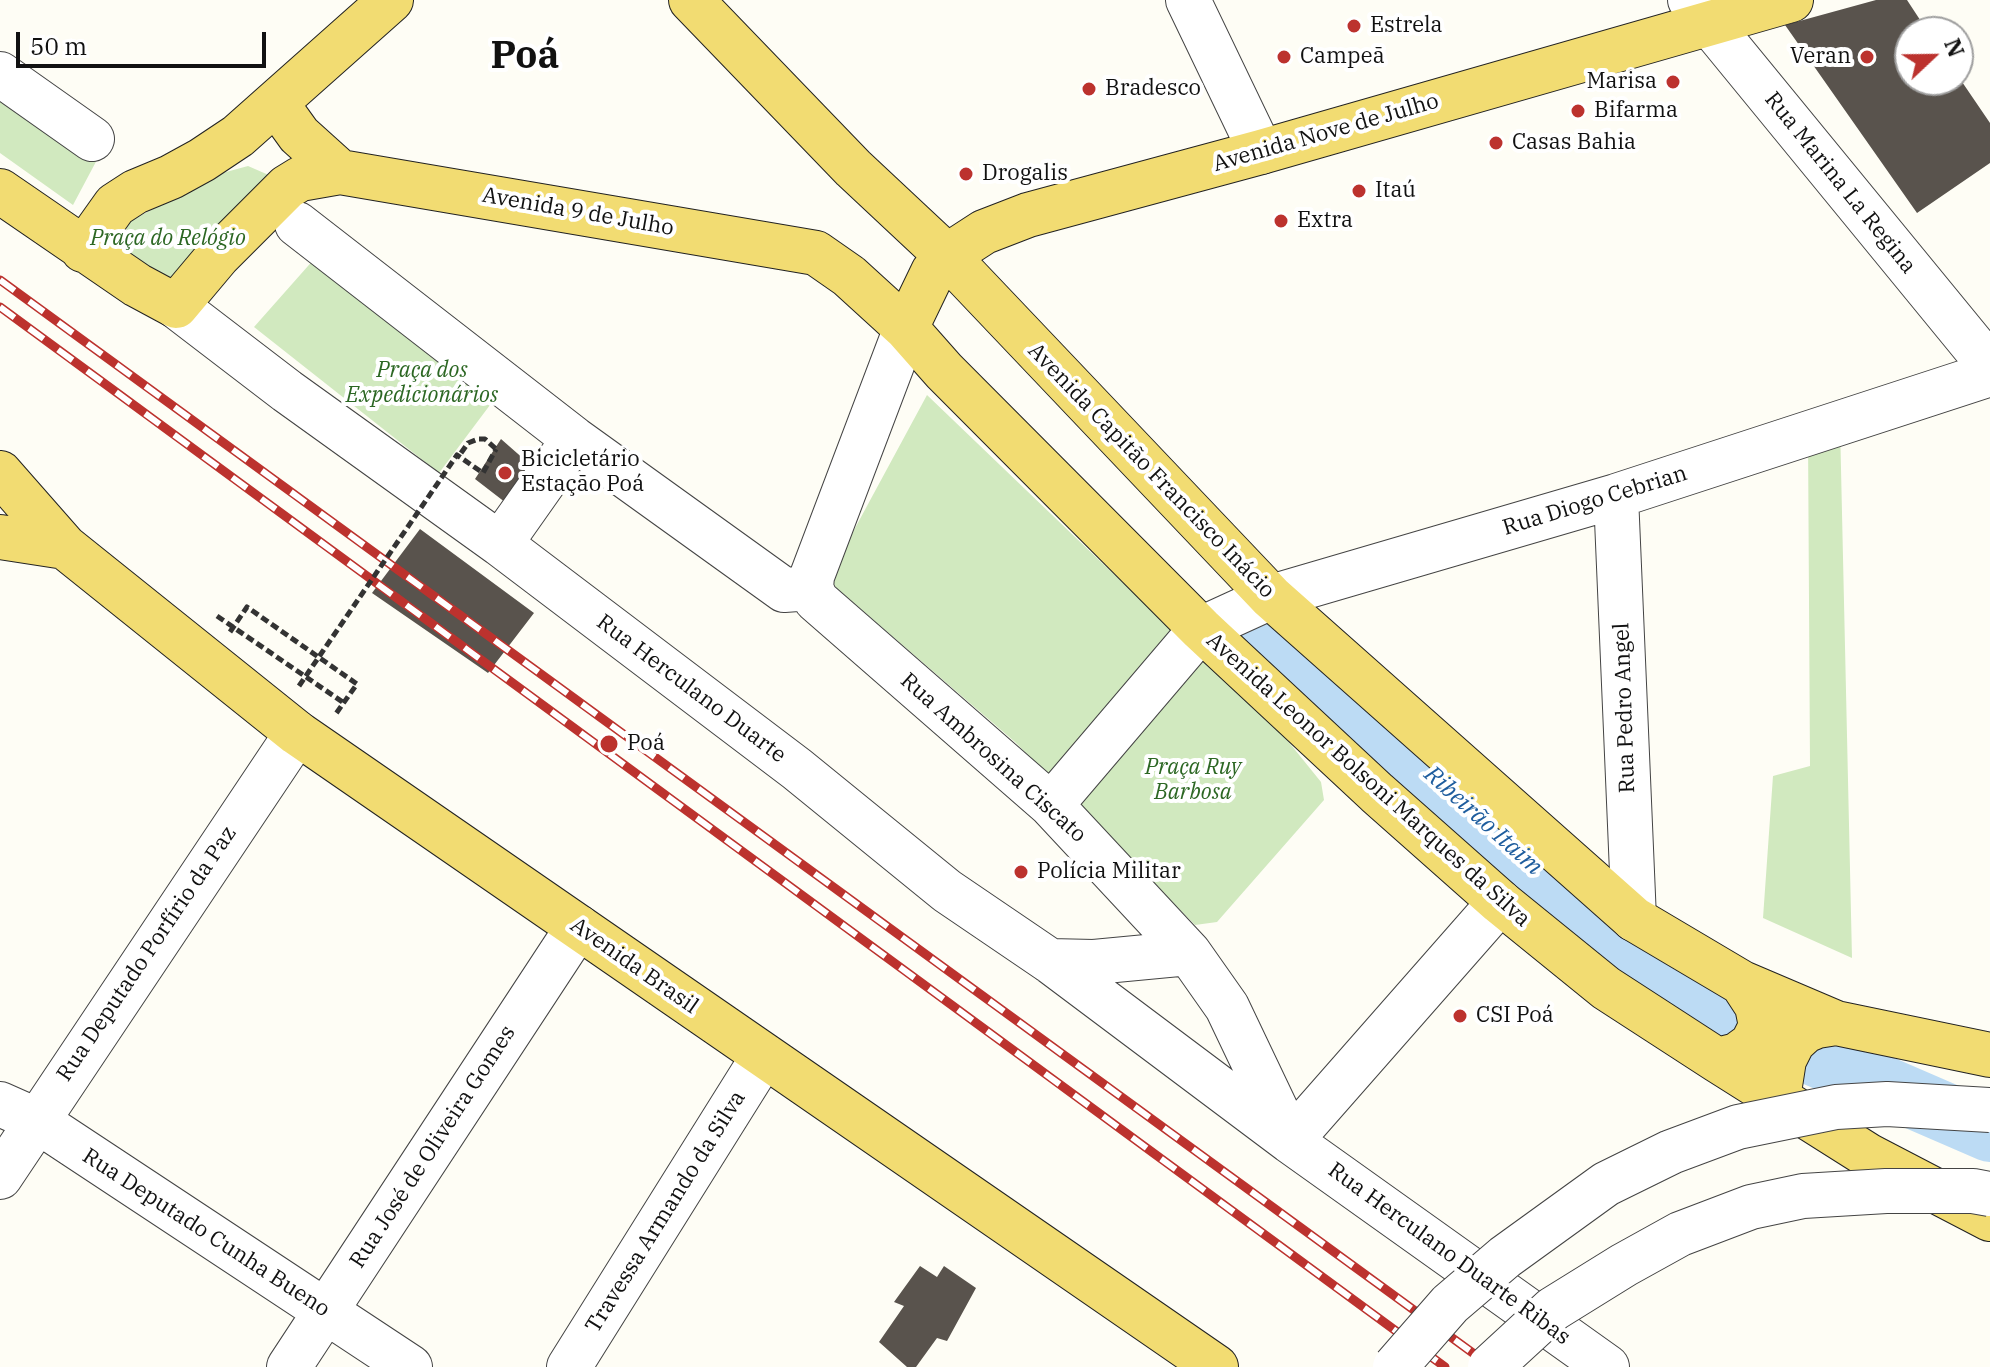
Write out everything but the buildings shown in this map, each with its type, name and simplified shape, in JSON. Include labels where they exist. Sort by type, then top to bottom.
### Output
[{"type":"main road","points":[[83,250],[115,205],[202,160],[238,136],[391,0]]},
{"type":"main road","name":"Avenida Capitão Francisco Inácio","points":[[691,0],[853,168],[947,256],[1271,597],[1634,919]]},
{"type":"main road","name":"Avenida Nove de Julho","points":[[906,328],[933,272],[947,256],[984,232],[1028,215],[1261,152],[1699,12],[1791,0]]},
{"type":"main road","points":[[276,103],[299,135],[340,172]]},
{"type":"main road","points":[[176,306],[218,256],[287,187],[300,179],[340,172]]},
{"type":"main road","name":"Avenida 9 de Julho","points":[[340,172],[816,253]]},
{"type":"main road","name":"Rua Herculano Duarte","points":[[0,191],[83,250],[176,306]]},
{"type":"main road","name":"Avenida Leonor Bolsoni Marques da Silva","points":[[816,253],[849,276],[906,328],[944,371],[1201,629],[1377,793],[1500,902],[1606,988],[1717,1060],[1869,1156],[1990,1219]]},
{"type":"main road","name":"Avenida Brasil","points":[[0,473],[65,547],[306,740],[1216,1367]]},
{"type":"main road","points":[[0,537],[65,547]]},
{"type":"main road","points":[[1634,919],[1742,983],[1836,1023],[1990,1055]]},
{"type":"main road","points":[[1717,1060],[1737,1055],[1752,1044],[1761,1026],[1757,1006],[1742,983]]},
{"type":"main road","points":[[1778,1098],[1784,1060],[1793,1042],[1805,1031],[1836,1023]]},
{"type":"street","points":[[1188,0],[1261,152]]},
{"type":"street","name":"Rua Marina La Regina","points":[[1699,12],[1990,366]]},
{"type":"street","points":[[0,74],[92,139]]},
{"type":"street","name":"Rua Ambrosina Ciscato","points":[[297,224],[574,439],[816,600],[1051,805],[1189,953],[1227,1007],[1290,1141]]},
{"type":"street","name":"Rua Herculano Duarte","points":[[176,306],[295,398],[500,544],[797,769],[947,891],[1050,961],[1290,1141]]},
{"type":"street","points":[[797,589],[812,576],[906,328]]},
{"type":"street","name":"Rua Diogo Cebrian","points":[[1201,629],[1271,597],[1616,496],[1990,374]]},
{"type":"street","points":[[500,544],[574,439]]},
{"type":"street","name":"Rua Pedro Angel","points":[[1616,496],[1634,919]]},
{"type":"street","points":[[1051,805],[1201,629]]},
{"type":"street","name":"Rua Deputado Porfírio da Paz","points":[[0,1177],[18,1112],[306,740]]},
{"type":"street","points":[[1290,1141],[1500,902]]},
{"type":"street","name":"Rua José de Oliveira Gomes","points":[[289,1367],[578,927]]},
{"type":"street","points":[[1050,961],[1094,962],[1189,953]]},
{"type":"street","name":"Travessa Armando da Silva","points":[[569,1367],[763,1057]]},
{"type":"street","points":[[1395,1367],[1450,1304],[1505,1257],[1606,1184],[1671,1152],[1738,1127],[1836,1107],[1887,1104],[1990,1110]]},
{"type":"street","name":"Rua Deputado Cunha Bueno","points":[[18,1112],[410,1367]]},
{"type":"street","name":"Rua Herculano Duarte Ribas","points":[[1290,1141],[1607,1367]]},
{"type":"street","points":[[1490,1367],[1553,1309],[1624,1265],[1680,1234],[1751,1207],[1803,1196],[1886,1191],[1973,1191],[1990,1194]]},
{"type":"path","points":[[287,678],[299,686],[457,455],[483,473],[496,449],[485,439],[478,439],[468,443],[461,453]]},
{"type":"path","points":[[227,636],[247,607],[357,684],[344,703],[306,740]]},
{"type":"path","points":[[234,627],[344,703]]},
{"type":"green space","points":[[0,84],[99,156],[73,205],[0,153]]},
{"type":"green space","name":"Praça do Relógio","points":[[248,166],[271,176],[198,262],[166,281],[132,260],[123,239],[129,222],[215,175]]},
{"type":"green space","name":"Praça dos Expedicionários","points":[[331,240],[511,377],[439,473],[254,327]]},
{"type":"green space","name":"Praça Ruy Barbosa","points":[[927,395],[1149,608],[1258,704],[1321,782],[1324,800],[1217,922],[1195,925],[1015,742],[827,580]]},
{"type":"green space","points":[[1840,424],[1852,958],[1763,918],[1773,776],[1810,766],[1808,435]]},
{"type":"waterway","name":"Ribeirão Itaim","points":[[1257,621],[1618,940],[1719,1008]]},
{"type":"waterway","name":"Ribeirão Itaim","points":[[1812,1055],[1990,1132]]},
{"type":"railway","points":[[0,280],[1492,1367]]},
{"type":"railway","points":[[0,307],[1445,1367]]},
{"type":"place","name":"Estrela","points":[[1354,26]]},
{"type":"place","name":"Campeã","points":[[1284,57]]},
{"type":"place","name":"Veran","points":[[1867,57]]},
{"type":"place","name":"Marisa","points":[[1673,82]]},
{"type":"place","name":"Bradesco","points":[[1089,89]]},
{"type":"place","name":"Bifarma","points":[[1578,111]]},
{"type":"place","name":"Casas Bahia","points":[[1496,143]]},
{"type":"place","name":"Drogalis","points":[[966,174]]},
{"type":"place","name":"Itaú","points":[[1359,191]]},
{"type":"place","name":"Extra","points":[[1281,221]]},
{"type":"place","name":"Bicicletário Estação Poá","points":[[505,473]]},
{"type":"place","name":"Poá","points":[[609,744]]},
{"type":"place","name":"Polícia Militar","points":[[1021,872]]},
{"type":"place","name":"CSI Poá","points":[[1460,1016]]},
{"type":"district","name":"Poá","points":[[525,57]]}]
